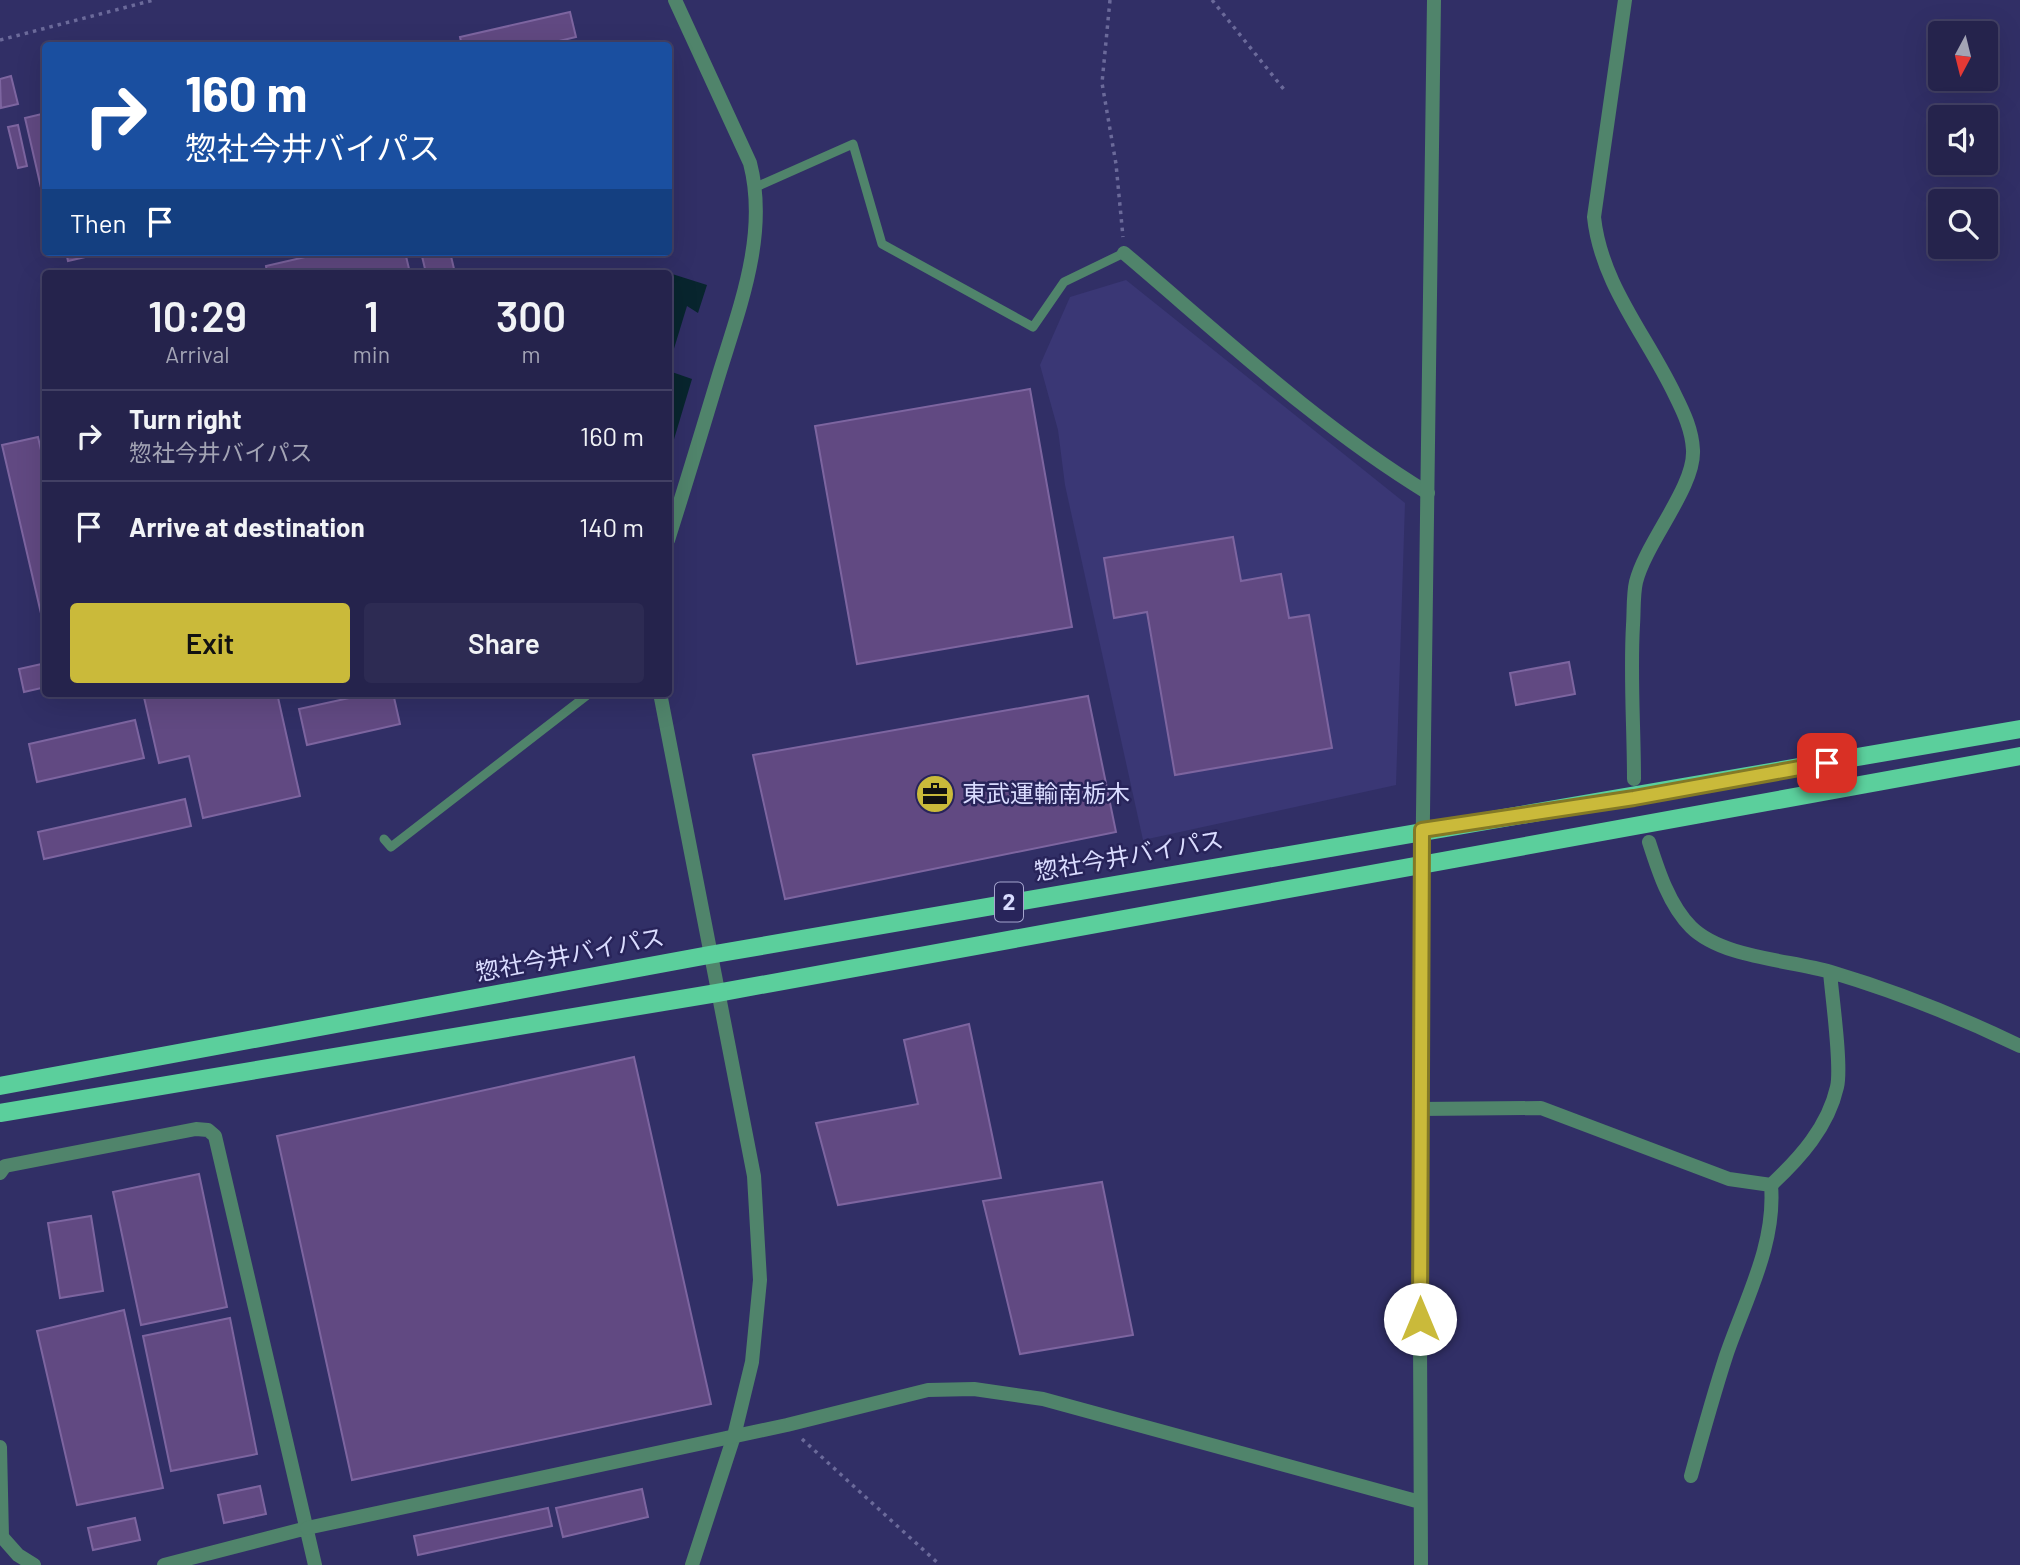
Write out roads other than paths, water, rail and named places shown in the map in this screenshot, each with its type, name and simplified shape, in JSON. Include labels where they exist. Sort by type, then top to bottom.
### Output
[{"type":"main road","name":"惣社今井バイパス","points":[[0,1086],[709,954],[1422,830],[1634,798],[2020,729]]},
{"type":"main road","name":"2","points":[[0,1113],[717,993],[2020,756]]},
{"type":"street","points":[[672,527],[744,292],[758,212],[750,163],[675,0]]},
{"type":"street","points":[[1421,1565],[1421,867],[1434,0]]},
{"type":"street","points":[[1625,0],[1594,217],[1597,242],[1621,300],[1665,375],[1689,424],[1693,453],[1686,483],[1659,528],[1636,582],[1632,657],[1634,779]]},
{"type":"street","points":[[1124,253],[1283,388],[1380,464],[1428,493]]},
{"type":"street","points":[[661,697],[754,1177],[760,1280],[752,1362],[734,1436],[692,1565]]},
{"type":"street","points":[[1649,842],[1661,880],[1690,927],[1717,946],[1830,972],[1947,1010],[2020,1046]]},
{"type":"street","points":[[1419,1109],[1541,1108],[1730,1180],[1770,1185],[1801,1158],[1824,1122],[1838,1085],[1830,972]]},
{"type":"street","points":[[0,1173],[5,1166],[196,1129],[208,1130],[215,1136],[315,1565]]},
{"type":"street","points":[[1691,1476],[1726,1356],[1762,1257],[1773,1215],[1770,1185]]},
{"type":"street","points":[[164,1565],[307,1528],[787,1425],[928,1390],[974,1389],[1043,1399],[1420,1502]]},
{"type":"street","points":[[0,1447],[2,1537],[18,1555],[34,1565]]},
{"type":"lane","points":[[756,187],[853,144],[882,244],[1033,327],[1064,282],[1124,253]]},
{"type":"lane","points":[[384,839],[391,847],[585,697]]},
{"type":"water","points":[[672,274],[707,285],[698,313],[687,306],[672,355]]},
{"type":"water","points":[[672,372],[692,379],[672,446]]},
{"type":"place","name":"東武運輸南栃木","points":[[935,794]]}]
